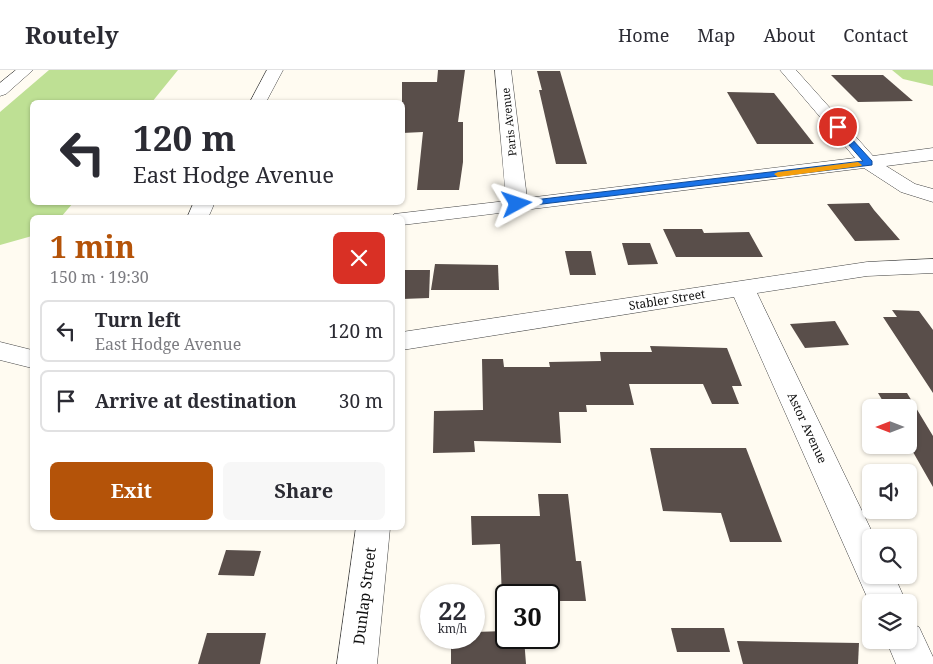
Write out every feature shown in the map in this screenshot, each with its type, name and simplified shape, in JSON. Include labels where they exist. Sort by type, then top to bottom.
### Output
[{"type":"street","points":[[4,85],[25,70]]},
{"type":"street","points":[[259,100],[275,70]]},
{"type":"street","name":"Paris Avenue","points":[[503,70],[517,204]]},
{"type":"street","points":[[788,70],[869,163],[908,188],[933,196]]},
{"type":"street","points":[[405,219],[933,154]]},
{"type":"street","name":"Stabler Street","points":[[405,341],[867,269],[933,266]]},
{"type":"street","name":"Astor Avenue","points":[[743,289],[862,547]]},
{"type":"street","points":[[0,351],[30,358]]},
{"type":"street","name":"Dunlap Street","points":[[357,664],[373,530]]},
{"type":"street","points":[[909,649],[916,664]]},
{"type":"green space","points":[[49,70],[178,70],[154,100],[30,100],[30,205],[71,205],[63,215],[30,215],[30,237],[0,245],[0,112]]},
{"type":"green space","points":[[892,70],[933,70],[933,86],[903,79]]},
{"type":"building","points":[[438,70],[465,70],[458,122],[463,122],[463,162],[459,190],[417,190],[423,132],[405,133],[405,100],[402,100],[402,82],[437,82]]},
{"type":"building","points":[[537,71],[560,71],[587,164],[556,164],[539,90],[542,90]]},
{"type":"building","points":[[831,75],[883,75],[913,101],[858,102]]},
{"type":"building","points":[[727,92],[774,93],[814,144],[757,144]]},
{"type":"building","points":[[869,203],[900,240],[855,241],[827,204]]},
{"type":"building","points":[[663,229],[702,229],[704,233],[749,232],[763,257],[676,257]]},
{"type":"building","points":[[622,243],[650,243],[658,264],[628,265]]},
{"type":"building","points":[[565,251],[591,251],[596,275],[570,275]]},
{"type":"building","points":[[435,264],[498,265],[499,290],[431,290]]},
{"type":"building","points":[[405,270],[430,270],[429,298],[405,299]]},
{"type":"building","points":[[892,310],[919,311],[933,330],[933,393],[883,317],[897,317]]},
{"type":"building","points":[[835,321],[849,345],[805,348],[790,324]]},
{"type":"building","points":[[650,346],[727,348],[742,386],[732,386],[739,404],[712,404],[703,384],[629,384],[634,405],[586,405],[587,412],[559,412],[561,443],[474,441],[475,452],[433,453],[434,411],[483,410],[482,359],[503,359],[504,367],[550,367],[549,362],[601,361],[600,352],[652,352]]},
{"type":"building","points":[[878,393],[907,393],[911,399],[882,399]]},
{"type":"building","points":[[918,411],[933,436],[933,487],[914,454],[918,454]]},
{"type":"building","points":[[650,448],[746,448],[782,542],[730,542],[721,513],[663,511]]},
{"type":"building","points":[[538,494],[568,494],[576,561],[581,561],[586,601],[560,601],[560,584],[501,584],[500,544],[472,545],[471,516],[540,516]]},
{"type":"building","points":[[226,550],[261,551],[254,576],[218,575]]},
{"type":"building","points":[[671,628],[724,628],[730,652],[677,652]]},
{"type":"building","points":[[495,631],[495,649],[525,649],[526,664],[451,664],[451,649],[485,649],[485,632]]},
{"type":"building","points":[[207,633],[266,633],[260,664],[198,664]]},
{"type":"building","points":[[737,641],[859,643],[858,664],[743,664]]},
{"type":"slow traffic","points":[[778,174],[858,165]]},
{"type":"route","points":[[517,204],[584,198],[869,163],[838,127]]}]
